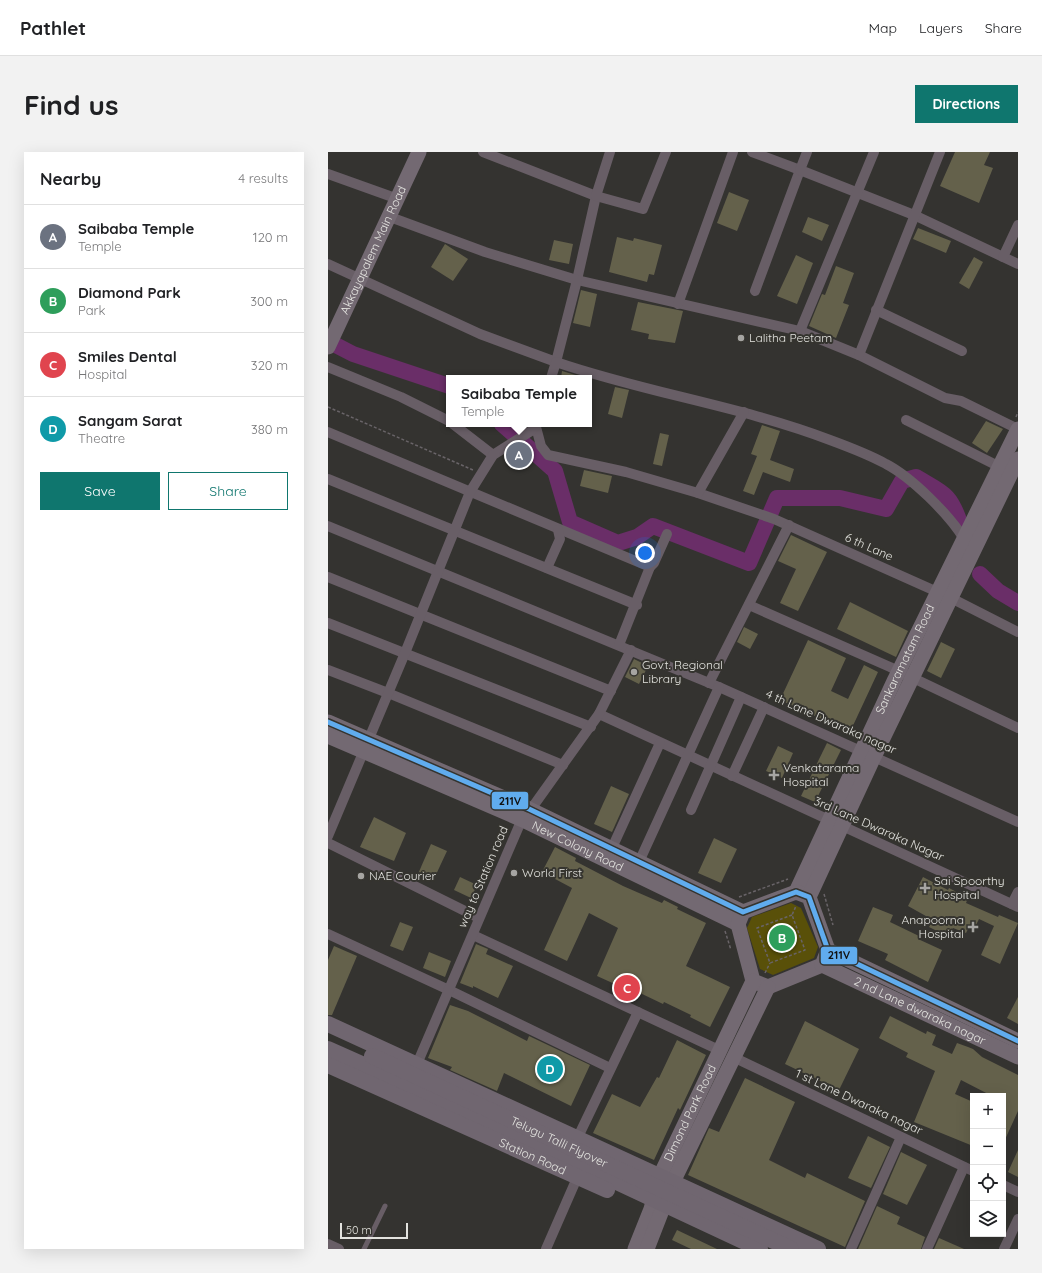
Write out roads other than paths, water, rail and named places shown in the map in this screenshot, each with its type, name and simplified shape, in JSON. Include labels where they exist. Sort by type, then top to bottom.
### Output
[{"type":"main road","name":"Akkayapalem Main Road","points":[[330,343],[419,152]]},
{"type":"main road","name":"Sankaramatam Road","points":[[945,595],[964,539],[1018,429]]},
{"type":"main road","name":"Sankaramatam Road","points":[[803,894],[868,753],[945,595],[1018,459]]},
{"type":"main road","name":"New Colony Road","points":[[328,722],[366,745],[526,814],[612,848],[639,862],[735,921]]},
{"type":"main road","name":"New Colony Road","points":[[328,736],[366,745]]},
{"type":"main road","name":"New Colony Road","points":[[526,814],[735,921]]},
{"type":"main road","points":[[803,894],[828,950],[822,965],[768,987],[753,980],[735,921],[803,894]]},
{"type":"main road","name":"2 nd Lane dwaraka nagar","points":[[828,950],[1018,1041]]},
{"type":"main road","name":"2 nd Lane dwaraka nagar","points":[[822,965],[1018,1057]]},
{"type":"main road","name":"Dimond Park Road","points":[[647,1249],[666,1179],[719,1050],[753,980]]},
{"type":"main road","name":"Dimond Park Road","points":[[666,1179],[733,1057],[768,987]]},
{"type":"main road","points":[[328,1024],[818,1249]]},
{"type":"main road","name":"Telugu Talli Flyover","points":[[328,1037],[791,1249]]},
{"type":"main road","name":"Telugu Talli Flyover","points":[[328,1049],[409,1085],[760,1249]]},
{"type":"main road","name":"Station Road","points":[[328,1064],[736,1249]]},
{"type":"main road","name":"Dimond Park Road","points":[[635,1249],[656,1212]]},
{"type":"street","points":[[483,152],[596,196],[643,209],[666,152]]},
{"type":"street","points":[[552,375],[577,280],[596,196],[610,152]]},
{"type":"street","points":[[678,304],[733,152]]},
{"type":"street","points":[[752,152],[859,192],[914,215],[1018,264]]},
{"type":"street","points":[[754,290],[807,152]]},
{"type":"street","points":[[800,331],[859,192],[874,152]]},
{"type":"street","points":[[858,355],[940,152]]},
{"type":"street","points":[[328,174],[398,199]]},
{"type":"street","points":[[390,217],[485,252],[577,280],[800,331],[858,355],[945,398],[961,401],[1018,429]]},
{"type":"street","points":[[1003,257],[1018,224]]},
{"type":"street","points":[[328,264],[480,334],[556,362],[791,425],[863,453],[887,464],[902,474],[948,516],[964,539]]},
{"type":"street","points":[[876,310],[962,351]]},
{"type":"street","points":[[328,366],[401,397],[446,420]]},
{"type":"street","points":[[698,493],[744,412]]},
{"type":"street","points":[[906,420],[1000,467]]},
{"type":"street","points":[[457,427],[493,455]]},
{"type":"street","points":[[328,836],[405,653],[470,492],[493,455],[508,444],[523,437],[535,427]]},
{"type":"street","name":"6 th Lane","points":[[536,427],[541,446],[548,455],[626,472],[698,493],[774,519],[945,595],[1018,632]]},
{"type":"street","points":[[328,432],[558,530],[650,567]]},
{"type":"street","points":[[328,479],[637,604]]},
{"type":"street","points":[[710,683],[789,525]]},
{"type":"street","name":"4 th Lane Dwaraka nagar","points":[[328,526],[720,687],[1017,820]]},
{"type":"street","points":[[547,568],[560,539],[558,530]]},
{"type":"street","points":[[619,645],[637,604],[650,567],[654,563],[667,534]]},
{"type":"street","points":[[328,577],[611,691]]},
{"type":"street","points":[[749,605],[906,675],[1018,728]]},
{"type":"street","points":[[328,623],[591,727]]},
{"type":"street","name":"way to Station road","points":[[417,1064],[512,840],[526,814],[591,727],[631,650]]},
{"type":"street","points":[[328,670],[563,765]]},
{"type":"street","points":[[639,862],[687,755],[720,687]]},
{"type":"street","points":[[691,810],[741,697]]},
{"type":"street","points":[[732,776],[764,707]]},
{"type":"street","name":"3rd Lane Dwaraka Nagar","points":[[599,714],[1015,906]]},
{"type":"street","points":[[612,848],[660,743]]},
{"type":"street","points":[[328,843],[479,918]]},
{"type":"street","points":[[1015,906],[1018,892]]},
{"type":"street","points":[[328,934],[449,990],[610,1068]]},
{"type":"street","points":[[473,935],[719,1050]]},
{"type":"street","points":[[577,1139],[638,1012]]},
{"type":"street","name":"1 st Lane Dwaraka nagar","points":[[733,1057],[969,1169]]},
{"type":"street","points":[[851,1249],[901,1137]]},
{"type":"street","points":[[927,1249],[969,1169]]},
{"type":"street","points":[[546,1249],[577,1178]]},
{"type":"street","points":[[1006,1186],[1018,1192]]},
{"type":"street","points":[[1004,1249],[1018,1219]]},
{"type":"street","points":[[328,1244],[339,1249]]},
{"type":"lane","points":[[364,1249],[385,1206]]},
{"type":"waterway","points":[[328,341],[353,354],[446,385]]},
{"type":"waterway","points":[[505,427],[555,471],[570,522],[618,543],[637,537],[653,526],[749,563],[777,498],[840,498],[886,509],[902,481],[916,477],[949,499],[960,523]]},
{"type":"waterway","points":[[980,574],[998,591],[1018,603]]},
{"type":"place","name":"Lalitha Peetam","points":[[741,338]]},
{"type":"place","name":"Saibaba Temple","points":[[519,455]]},
{"type":"place","name":"Govt. Regional Library","points":[[634,672]]},
{"type":"place","name":"Venkatarama Hospital","points":[[774,775]]},
{"type":"place","name":"World First","points":[[514,873]]},
{"type":"place","name":"NAE Courier","points":[[361,876]]},
{"type":"place","name":"Sai Spoorthy Hospital","points":[[925,888]]},
{"type":"place","name":"Anapoorna Hospital","points":[[973,927]]},
{"type":"place","name":"Diamond Park","points":[[782,938]]},
{"type":"place","name":"Smiles Dental","points":[[627,988]]},
{"type":"place","name":"Sangam Sarat","points":[[550,1069]]}]
